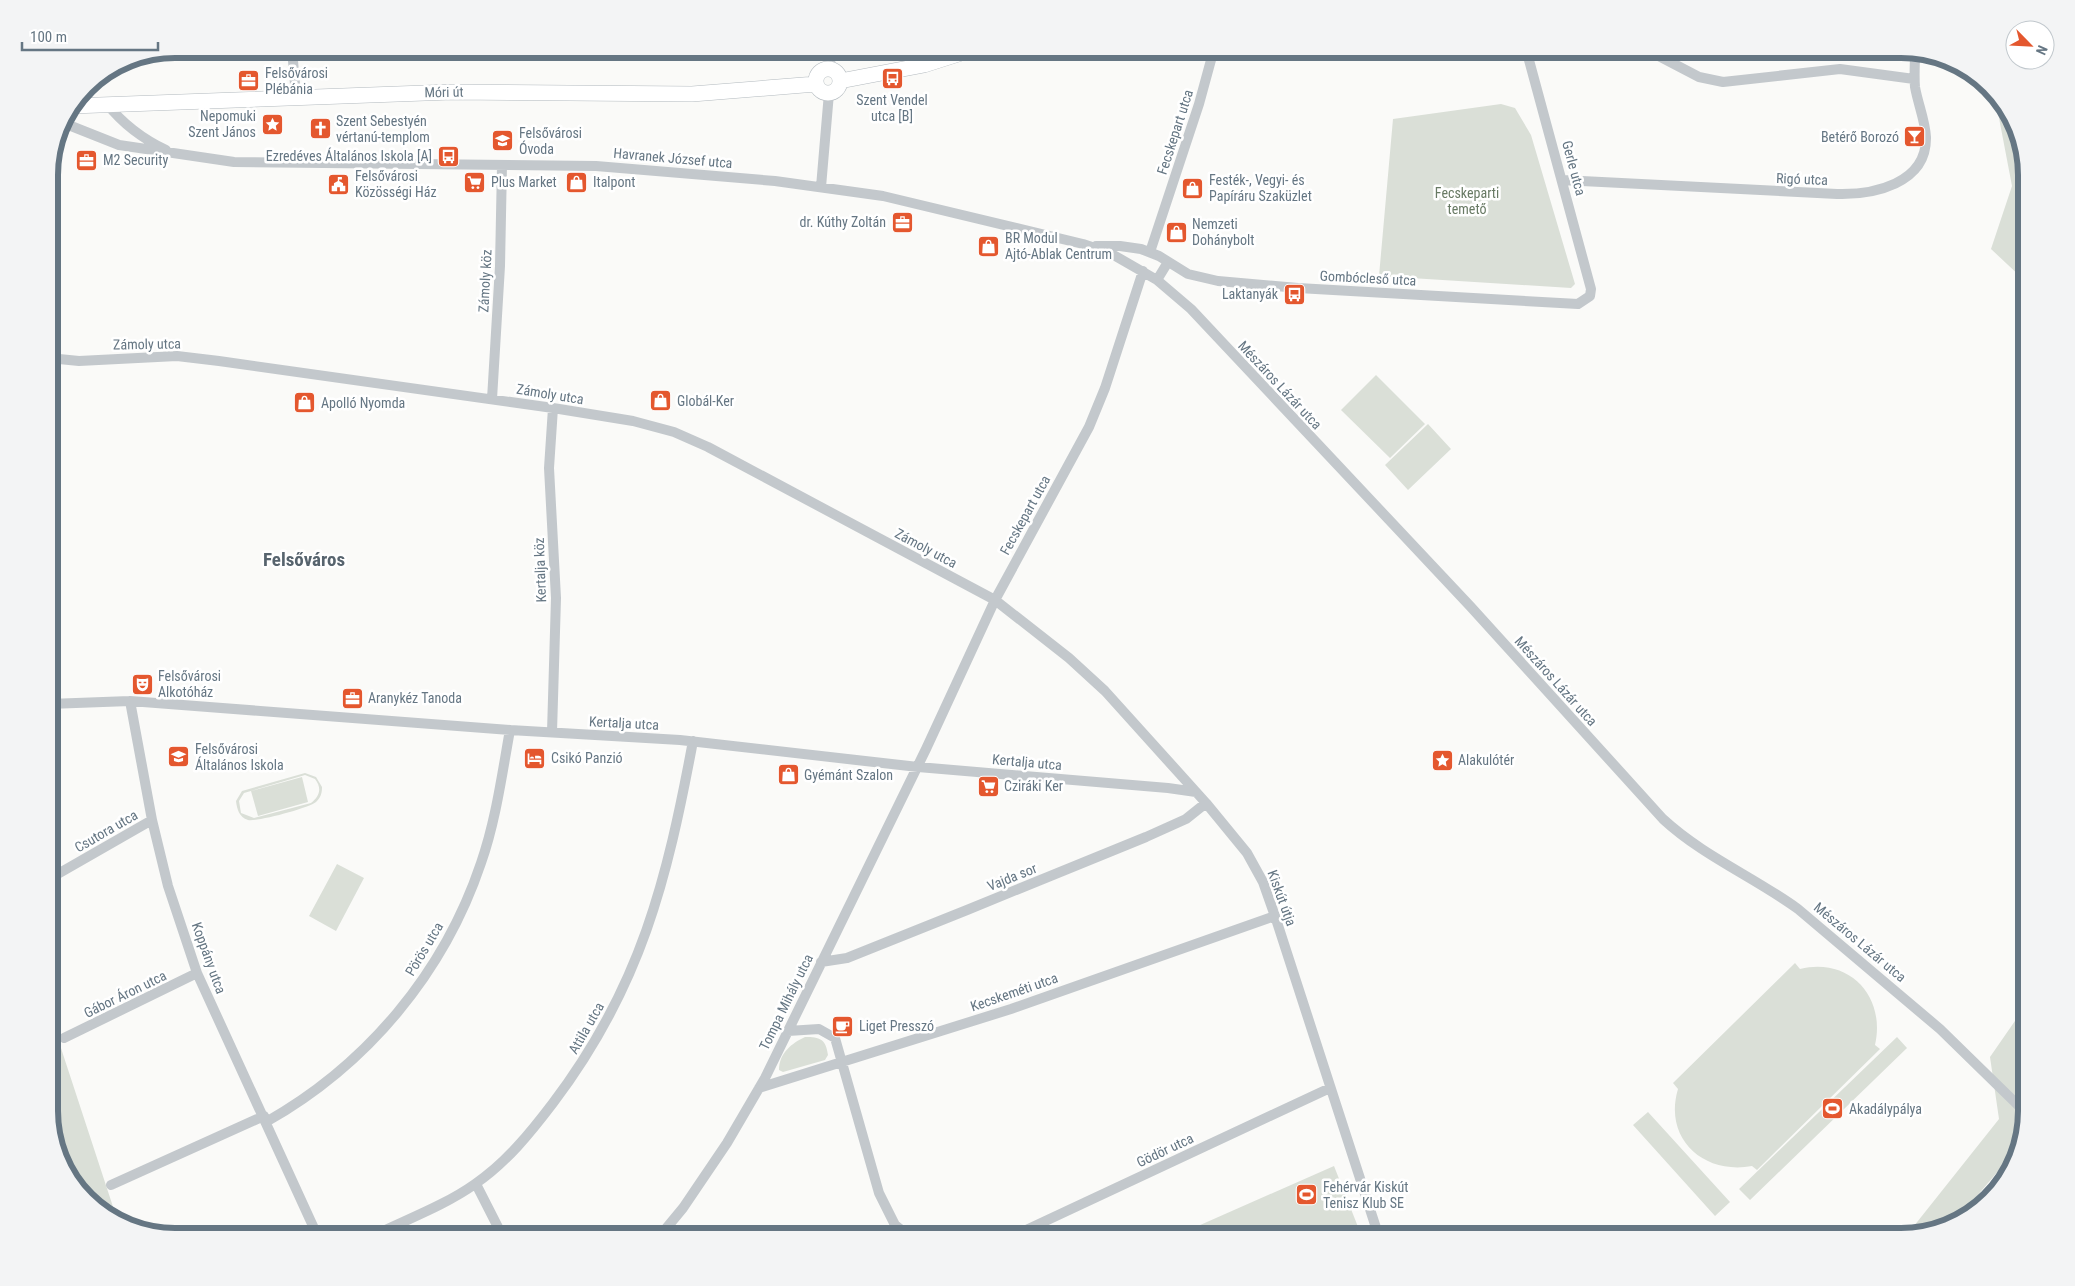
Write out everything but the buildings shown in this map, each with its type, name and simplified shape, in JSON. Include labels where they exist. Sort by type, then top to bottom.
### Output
[{"type":"main road","points":[[836,75],[836,90],[830,93],[821,90],[816,84],[818,76],[822,71],[836,75],[924,64],[944,58]]},
{"type":"main road","name":"Móri út","points":[[80,106],[296,96],[452,92],[692,94],[816,84]]},
{"type":"street","points":[[293,58],[296,96]]},
{"type":"street","points":[[831,58],[836,75]]},
{"type":"street","name":"Fecskepart utca","points":[[1134,265],[1145,250],[1199,104],[1212,58]]},
{"type":"street","name":"Gerle utca","points":[[1528,58],[1589,281],[1590,296]]},
{"type":"street","points":[[1669,58],[1690,73],[1709,80],[1723,82],[1840,69],[1914,79]]},
{"type":"street","name":"Rigó utca","points":[[1562,180],[1856,195],[1884,190],[1914,170],[1924,149],[1924,124],[1914,79],[1915,59]]},
{"type":"street","points":[[821,187],[830,93]]},
{"type":"street","points":[[107,104],[116,115],[142,137],[171,152]]},
{"type":"street","points":[[69,125],[119,145],[143,150],[171,152]]},
{"type":"street","name":"Havranek József utca","points":[[171,152],[209,160],[272,164],[596,166],[747,178],[821,187],[883,196],[1092,247],[1134,265],[1157,280]]},
{"type":"street","name":"Zámoly köz","points":[[492,399],[500,266],[502,165]]},
{"type":"street","points":[[1092,247],[1120,246],[1145,250]]},
{"type":"street","name":"Gombócleső utca","points":[[1145,250],[1177,269],[1202,278],[1249,284],[1568,304],[1578,304],[1590,296]]},
{"type":"street","points":[[1157,280],[1168,262]]},
{"type":"street","name":"Fecskepart utca","points":[[918,766],[995,600],[1097,409],[1143,271]]},
{"type":"street","name":"Mészáros Lázár utca","points":[[1157,280],[1190,309],[1470,606],[1663,819],[1698,847],[1773,891],[1798,909],[1885,981],[1972,1059],[2012,1098]]},
{"type":"street","name":"Zámoly utca","points":[[58,360],[186,357],[492,399],[650,425],[691,439],[995,600]]},
{"type":"street","name":"Zámoly utca","points":[[58,363],[62,361]]},
{"type":"street","name":"Kertalja köz","points":[[552,732],[556,598],[549,468],[553,408]]},
{"type":"street","name":"Kiskút útja","points":[[995,600],[1087,674],[1206,803],[1252,860],[1263,882],[1275,916],[1376,1228]]},
{"type":"street","name":"Kertalja utca","points":[[58,704],[130,701],[510,730],[693,741],[918,766],[1196,792]]},
{"type":"street","name":"Koppány utca","points":[[130,701],[152,820],[168,886],[198,973],[314,1228]]},
{"type":"street","name":"Pörös utca","points":[[111,1185],[299,1103],[362,1052],[404,1005],[434,962],[461,911],[481,862],[496,803],[510,730]]},
{"type":"street","name":"Attila utca","points":[[390,1228],[460,1194],[476,1184],[505,1159],[548,1110],[581,1064],[619,999],[644,941],[662,884],[693,741]]},
{"type":"street","name":"Tompa Mihály utca","points":[[666,1228],[711,1167],[759,1088],[918,766]]},
{"type":"street","name":"Vajda sor","points":[[821,962],[847,958],[1057,874],[1186,819],[1206,803]]},
{"type":"street","name":"Csutora utca","points":[[58,875],[152,820]]},
{"type":"street","name":"Kecskeméti utca","points":[[759,1088],[1011,1008],[1275,916]]},
{"type":"street","name":"Gábor Áron utca","points":[[64,1038],[198,973]]},
{"type":"street","points":[[788,1031],[811,1028],[825,1030],[835,1038],[879,1192],[896,1225],[900,1228]]},
{"type":"street","name":"Gödör utca","points":[[1030,1228],[1330,1088]]},
{"type":"street","points":[[2012,1098],[2018,1098]]},
{"type":"street","points":[[2012,1098],[2018,1104]]},
{"type":"street","points":[[476,1184],[498,1228]]},
{"type":"green space","name":"Fecskeparti temető","points":[[1501,104],[1515,108],[1531,135],[1575,284],[1571,288],[1379,276],[1393,119]]},
{"type":"green space","points":[[1997,109],[2009,130],[2014,144],[2017,167],[2017,273],[1991,249],[2012,186]]},
{"type":"green space","points":[[1376,375],[1425,424],[1390,458],[1341,410]]},
{"type":"green space","points":[[1428,424],[1451,449],[1408,490],[1385,465]]},
{"type":"green space","points":[[305,773],[316,777],[322,787],[319,798],[311,805],[283,814],[253,820],[245,819],[238,810],[236,801],[242,791]],"holes":[[[305,775],[315,779],[319,786],[319,792],[311,803],[254,818],[241,813],[239,801],[244,793]]]},
{"type":"green space","points":[[302,777],[308,802],[258,816],[251,791]]},
{"type":"green space","points":[[337,864],[364,878],[336,931],[309,916]]},
{"type":"green space","points":[[1795,963],[1800,969],[1818,967],[1834,969],[1849,975],[1860,984],[1869,997],[1875,1011],[1877,1027],[1875,1045],[1880,1049],[1757,1170],[1752,1166],[1734,1167],[1718,1165],[1704,1159],[1691,1150],[1682,1138],[1676,1123],[1675,1107],[1678,1089],[1673,1083]]},
{"type":"green space","points":[[2018,1017],[2018,1111],[2014,1142],[2009,1156],[1967,1207],[1945,1220],[1931,1225],[1913,1227],[1999,1119],[1990,1057]]},
{"type":"green space","points":[[805,1037],[818,1038],[824,1042],[828,1055],[825,1060],[783,1072],[779,1070],[781,1059],[787,1049]]},
{"type":"green space","name":"Akadálypálya","points":[[1897,1037],[1907,1048],[1750,1200],[1739,1189]]},
{"type":"green space","points":[[58,1039],[115,1212],[103,1204],[82,1183],[66,1156],[58,1119]]},
{"type":"green space","points":[[1648,1112],[1730,1202],[1715,1216],[1633,1125]]},
{"type":"green space","name":"Fehérvár Kiskút Tenisz Klub SE","points":[[1334,1166],[1358,1228],[1193,1228]]},
{"type":"place","name":"Szent Vendel utca [B]","points":[[892,78]]},
{"type":"place","name":"Felsővárosi Plébánia","points":[[249,81]]},
{"type":"place","name":"Nepomuki Szent János","points":[[272,124]]},
{"type":"place","name":"Szent Sebestyén vértanú-templom","points":[[320,129]]},
{"type":"place","name":"Betérő Borozó","points":[[1915,137]]},
{"type":"place","name":"Felsővárosi Óvoda","points":[[503,141]]},
{"type":"place","name":"Ezredéves Általános Iskola [A]","points":[[448,156]]},
{"type":"place","name":"M2 Security","points":[[87,160]]},
{"type":"place","name":"Plus Market","points":[[475,182]]},
{"type":"place","name":"Italpont","points":[[577,182]]},
{"type":"place","name":"Felsővárosi Közösségi Ház","points":[[339,184]]},
{"type":"place","name":"Festék-, Vegyi- és Papíráru Szaküzlet","points":[[1193,188]]},
{"type":"place","name":"dr. Kúthy Zoltán","points":[[902,222]]},
{"type":"place","name":"Nemzeti Dohánybolt","points":[[1176,232]]},
{"type":"place","name":"BR Modul Ajtó-Ablak Centrum","points":[[989,246]]},
{"type":"place","name":"Laktanyák","points":[[1294,294]]},
{"type":"place","name":"Globál-Ker","points":[[661,401]]},
{"type":"place","name":"Apolló Nyomda","points":[[305,403]]},
{"type":"place","name":"Felsővárosi Alkotóház","points":[[142,684]]},
{"type":"place","name":"Aranykéz Tanoda","points":[[352,698]]},
{"type":"place","name":"Felsővárosi Általános Iskola","points":[[179,757]]},
{"type":"place","name":"Csikó Panzió","points":[[535,758]]},
{"type":"place","name":"Alakulótér","points":[[1442,760]]},
{"type":"place","name":"Gyémánt Szalon","points":[[788,775]]},
{"type":"place","name":"Cziráki Ker","points":[[988,786]]},
{"type":"place","name":"Liget Presszó","points":[[843,1026]]},
{"type":"place","name":"Akadálypálya","points":[[1833,1109]]},
{"type":"place","name":"Fehérvár Kiskút Tenisz Klub SE","points":[[1307,1195]]},
{"type":"district","name":"Felsőváros","points":[[304,559]]}]
